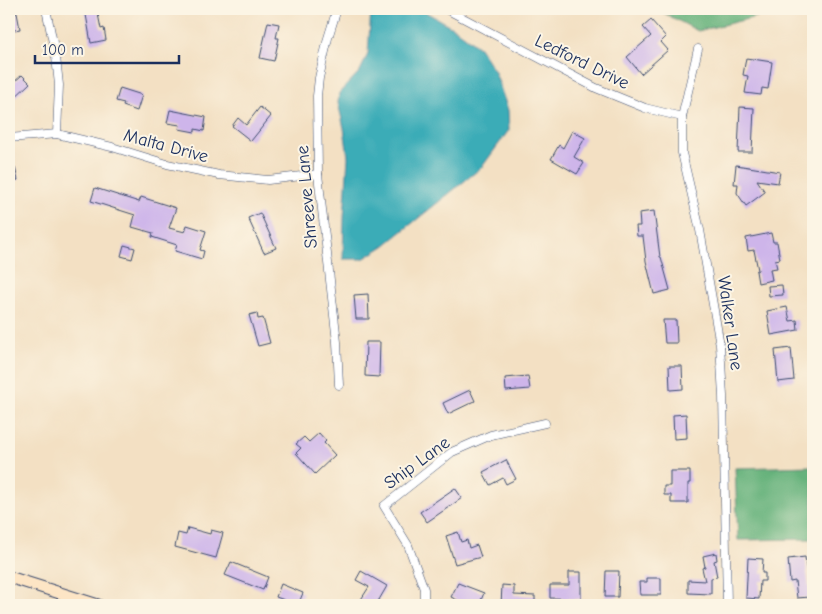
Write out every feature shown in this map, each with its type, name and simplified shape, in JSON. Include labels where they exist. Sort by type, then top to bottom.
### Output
[{"type":"street","points":[[46,9],[58,76],[57,134]]},
{"type":"street","name":"Shreeve Lane","points":[[337,9],[326,46],[317,96],[318,174],[337,342],[339,385]]},
{"type":"street","name":"Ledford Drive","points":[[446,9],[596,88],[645,108],[682,117]]},
{"type":"street","name":"Walker Lane","points":[[698,49],[682,117],[682,153],[700,230],[720,345],[724,396],[727,605]]},
{"type":"street","name":"Malta Drive","points":[[9,138],[57,134],[112,147],[167,164],[219,175],[268,180],[318,174]]},
{"type":"street","name":"Ship Lane","points":[[424,605],[424,589],[408,545],[384,506],[452,452],[491,434],[545,423]]},
{"type":"street","points":[[9,577],[98,605]]},
{"type":"green space","points":[[656,9],[789,9],[698,31]]},
{"type":"green space","points":[[813,466],[813,539],[738,540],[735,468]]},
{"type":"water","points":[[371,9],[420,9],[454,28],[479,47],[495,72],[508,110],[509,130],[482,167],[384,246],[363,259],[343,259],[348,157],[338,103],[339,93],[360,71],[368,54]]},
{"type":"building","points":[[85,9],[97,9],[101,29],[104,28],[106,40],[91,43]]},
{"type":"building","points":[[17,13],[20,29],[9,31],[9,14]]},
{"type":"building","points":[[651,20],[666,37],[661,42],[668,50],[641,74],[627,57],[651,36],[643,27]]},
{"type":"building","points":[[268,22],[279,24],[276,38],[279,38],[274,61],[260,58]]},
{"type":"building","points":[[746,58],[772,62],[768,89],[762,88],[761,95],[745,93],[748,76],[743,75]]},
{"type":"building","points":[[22,75],[30,83],[9,103],[9,79],[13,83]]},
{"type":"building","points":[[120,88],[142,95],[137,111],[123,106],[124,103],[116,101]]},
{"type":"building","points":[[260,107],[271,116],[251,141],[232,126],[238,118],[246,125]]},
{"type":"building","points":[[740,107],[754,108],[752,152],[738,152]]},
{"type":"building","points":[[170,110],[206,117],[204,131],[195,129],[195,132],[179,129],[180,125],[167,123]]},
{"type":"building","points":[[572,131],[585,138],[574,157],[584,163],[577,174],[551,159],[559,145],[563,148]]},
{"type":"building","points":[[736,165],[780,172],[778,183],[757,180],[765,192],[746,206],[737,193],[738,184],[734,184]]},
{"type":"building","points":[[15,167],[18,180],[9,182],[9,169]]},
{"type":"building","points":[[95,188],[139,202],[141,197],[176,208],[169,228],[185,232],[187,225],[206,231],[200,250],[204,251],[202,259],[175,251],[177,245],[152,237],[153,233],[132,227],[135,215],[91,201]]},
{"type":"building","points":[[654,211],[660,257],[670,290],[654,294],[646,261],[643,236],[637,236],[636,226],[640,226],[639,213]]},
{"type":"building","points":[[260,213],[276,248],[264,253],[248,218]]},
{"type":"building","points":[[771,233],[773,242],[777,242],[780,259],[775,260],[777,268],[770,269],[772,280],[758,283],[756,271],[758,270],[754,250],[748,251],[746,238]]},
{"type":"building","points":[[124,245],[135,248],[132,259],[121,256]]},
{"type":"building","points":[[782,285],[783,295],[769,296],[768,286]]},
{"type":"building","points":[[368,294],[369,319],[356,319],[354,295]]},
{"type":"building","points":[[787,307],[790,321],[797,320],[798,330],[771,335],[767,311]]},
{"type":"building","points":[[257,313],[258,319],[263,318],[270,343],[258,346],[249,315]]},
{"type":"building","points":[[663,320],[676,320],[677,343],[665,343]]},
{"type":"building","points":[[366,342],[380,342],[379,377],[365,376]]},
{"type":"building","points":[[791,348],[794,380],[778,382],[775,350]]},
{"type":"building","points":[[669,366],[682,366],[683,389],[670,390]]},
{"type":"building","points":[[528,376],[530,389],[506,391],[505,378]]},
{"type":"building","points":[[470,390],[475,401],[448,414],[443,403]]},
{"type":"building","points":[[686,414],[687,438],[674,439],[673,415]]},
{"type":"building","points":[[319,433],[326,441],[324,443],[335,455],[315,474],[296,453],[301,448],[296,444],[304,437],[309,442]]},
{"type":"building","points":[[506,460],[516,479],[506,484],[503,478],[490,485],[483,472]]},
{"type":"building","points":[[670,471],[690,471],[688,503],[671,503],[671,495],[664,495],[664,486],[670,486]]},
{"type":"building","points":[[455,488],[462,498],[427,522],[420,512]]},
{"type":"building","points":[[188,528],[210,534],[211,530],[223,533],[216,558],[175,547],[178,533],[186,535]]},
{"type":"building","points":[[458,532],[461,542],[467,540],[469,548],[477,545],[481,557],[455,564],[446,536]]},
{"type":"building","points":[[716,553],[717,560],[714,561],[717,577],[711,578],[711,594],[688,593],[688,580],[705,581],[702,568],[705,567],[703,556]]},
{"type":"building","points":[[805,557],[810,597],[797,598],[795,581],[790,582],[788,559]]},
{"type":"building","points":[[748,558],[763,559],[762,573],[765,573],[765,581],[760,581],[759,599],[746,598]]},
{"type":"building","points":[[231,562],[268,577],[263,590],[225,575]]},
{"type":"building","points":[[361,571],[387,586],[376,605],[367,605],[360,601],[369,587],[356,580]]},
{"type":"building","points":[[606,571],[619,571],[618,597],[605,597]]},
{"type":"building","points":[[569,572],[581,572],[581,599],[550,598],[550,585],[569,585]]},
{"type":"building","points":[[647,578],[661,578],[661,595],[640,595],[639,582],[647,582]]},
{"type":"building","points":[[458,583],[484,593],[479,605],[467,605],[451,597]]},
{"type":"building","points":[[281,584],[303,593],[298,605],[276,597]]},
{"type":"building","points":[[502,585],[514,586],[514,595],[535,596],[535,605],[501,605]]}]
